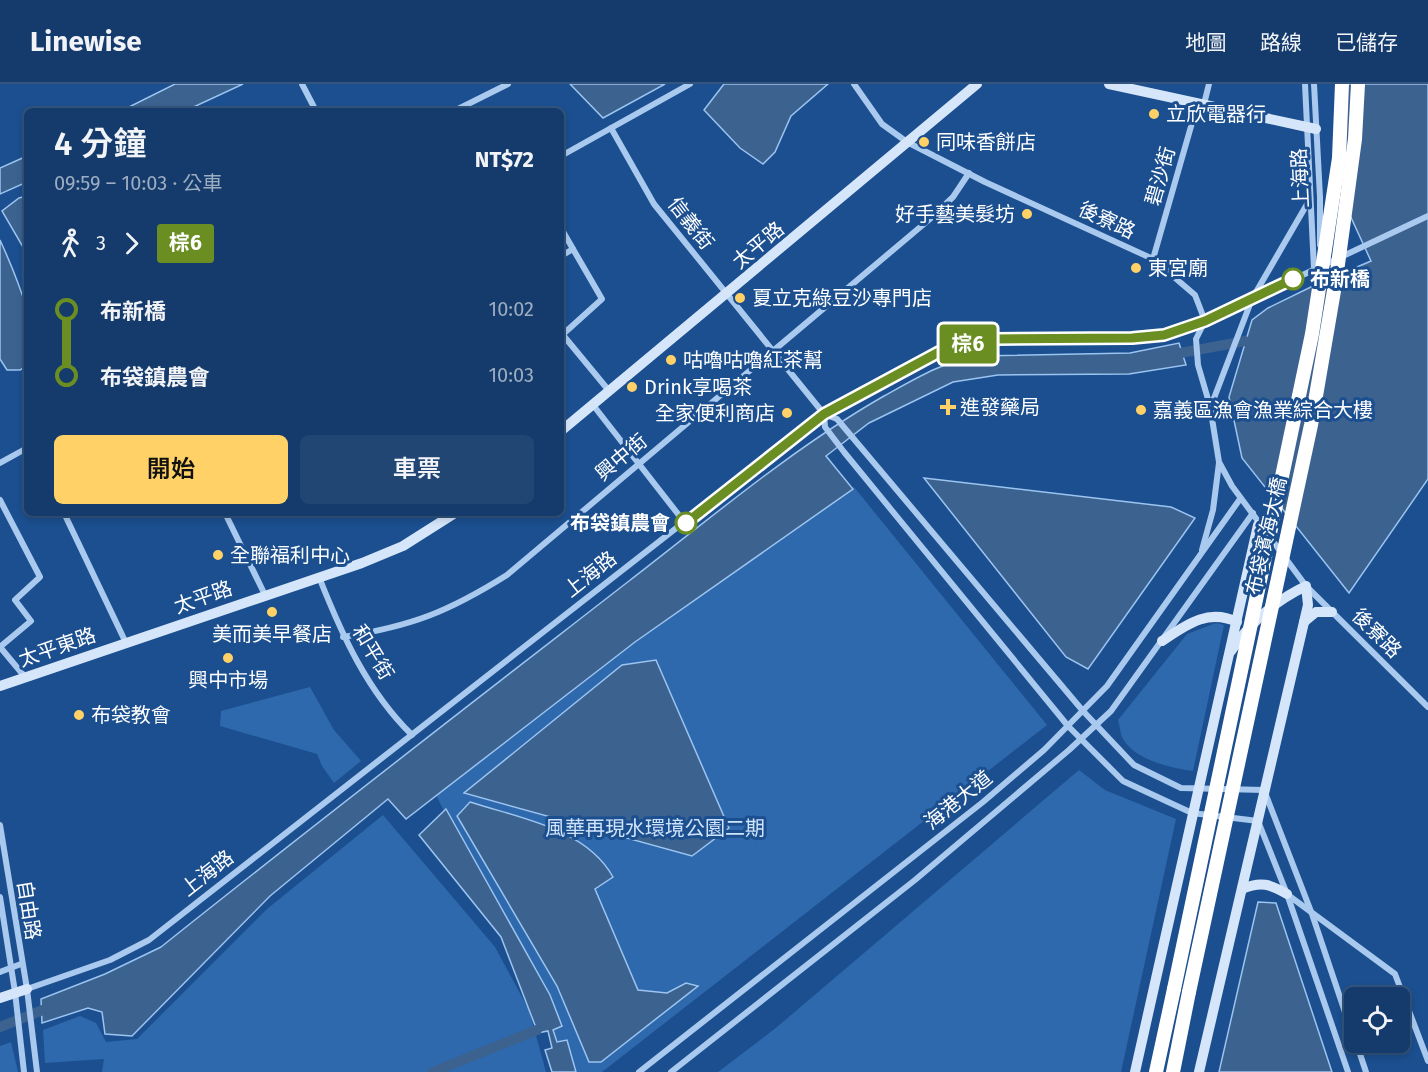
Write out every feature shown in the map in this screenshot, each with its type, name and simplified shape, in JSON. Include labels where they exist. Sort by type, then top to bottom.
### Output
[{"type":"highway","name":"布袋濱海大橋","points":[[1156,1072],[1312,334],[1338,158],[1342,84]]},
{"type":"highway","name":"布袋濱海大橋","points":[[1173,1072],[1311,425],[1336,279],[1355,139],[1358,84]]},
{"type":"street","points":[[302,84],[314,108]]},
{"type":"street","points":[[460,108],[508,84]]},
{"type":"street","points":[[564,154],[690,84]]},
{"type":"street","name":"後寮路","points":[[854,84],[882,124],[907,142],[1153,259],[1195,295],[1205,321],[1196,339],[1198,365],[1210,406],[1219,462],[1240,499],[1253,513],[1258,525],[1306,586],[1428,707]]},
{"type":"street","name":"太平路","points":[[564,429],[727,296],[976,84]]},
{"type":"street","points":[[1109,84],[1311,128]]},
{"type":"street","name":"碧沙街","points":[[1153,259],[1201,103],[1209,84]]},
{"type":"street","name":"上海路","points":[[1305,84],[1320,221],[1319,255],[1314,269]]},
{"type":"street","name":"上海路","points":[[1314,84],[1311,128],[1314,269]]},
{"type":"street","name":"信義街","points":[[611,128],[654,204],[771,352],[824,414]]},
{"type":"street","name":"興中街","points":[[343,637],[398,627],[463,603],[507,575],[944,206],[969,173]]},
{"type":"street","points":[[1210,406],[1252,299],[1311,199]]},
{"type":"street","name":"上海路","points":[[0,998],[110,960],[148,940],[824,414],[939,352],[969,343],[995,339],[1164,335],[1205,321],[1428,216]]},
{"type":"street","points":[[564,233],[603,299],[564,333]]},
{"type":"street","points":[[564,254],[573,249]]},
{"type":"street","points":[[564,337],[610,392]]},
{"type":"street","points":[[593,405],[686,523]]},
{"type":"street","points":[[1258,821],[1192,813],[1123,781],[1068,726],[840,447],[825,427],[824,414],[837,419],[1083,711],[1134,765],[1181,789],[1264,790]]},
{"type":"street","points":[[0,463],[24,450]]},
{"type":"street","points":[[1201,556],[1213,510],[1219,462]]},
{"type":"street","name":"海港大道","points":[[639,1072],[983,802],[1068,726],[1107,686],[1240,499]]},
{"type":"street","points":[[0,500],[40,577],[15,600],[31,621],[0,647],[25,677]]},
{"type":"street","name":"海港大道","points":[[671,1072],[915,880],[1111,711],[1253,513]]},
{"type":"street","points":[[65,516],[126,643]]},
{"type":"street","points":[[226,516],[265,596]]},
{"type":"street","name":"太平路","points":[[126,643],[319,578],[403,546],[450,516]]},
{"type":"street","points":[[1135,1072],[1258,525]]},
{"type":"street","name":"和平街","points":[[319,578],[355,662],[401,724],[412,735]]},
{"type":"street","points":[[1199,1072],[1308,605],[1306,586],[1282,598],[1243,633],[1231,651]]},
{"type":"street","points":[[1304,622],[1316,612],[1332,612]]},
{"type":"street","points":[[1162,641],[1192,621],[1223,615],[1237,622]]},
{"type":"street","name":"太平東路","points":[[0,686],[126,643]]},
{"type":"street","points":[[1264,790],[1312,914],[1344,1009]]},
{"type":"street","points":[[1258,821],[1287,894],[1348,1072]]},
{"type":"street","name":"自由路","points":[[0,825],[2,859],[27,988],[37,1072]]},
{"type":"street","points":[[1242,889],[1255,883],[1269,883],[1395,974],[1428,1061]]},
{"type":"street","name":"自由路","points":[[0,897],[15,992],[24,1072]]},
{"type":"street","points":[[0,972],[21,964]]},
{"type":"street","points":[[1359,1053],[1366,1072]]},
{"type":"green space","name":"風華再現水環境公園二期","points":[[854,487],[1047,725],[602,1072],[573,1072],[436,795],[635,642]]},
{"type":"green space","points":[[1216,623],[1224,625],[1193,771],[1174,768],[1145,758],[1123,739],[1118,720],[1187,634]]},
{"type":"green space","points":[[310,687],[334,730],[361,761],[334,783],[317,754],[220,726],[221,711]]},
{"type":"green space","points":[[1079,770],[1105,790],[1176,819],[1121,1072],[718,1072],[777,1027]]},
{"type":"green space","points":[[383,815],[495,947],[529,1010],[546,1072],[102,1072],[104,1059],[45,1063],[43,1030],[80,1016],[96,1023],[106,1042],[137,1039],[267,909]]},
{"type":"green space","points":[[11,1042],[18,1072],[0,1072],[0,1046]]},
{"type":"shaded area","points":[[175,84],[243,84],[191,108],[127,108]]},
{"type":"shaded area","points":[[570,84],[665,84],[603,118]]},
{"type":"shaded area","points":[[724,84],[828,84],[791,116],[775,152],[763,164],[740,148],[704,110]]},
{"type":"shaded area","points":[[1343,84],[1428,84],[1428,479],[1349,593],[1242,458],[1229,397],[1252,320],[1268,308],[1371,261],[1343,200]]},
{"type":"shaded area","points":[[24,157],[24,183],[0,194],[0,168]]},
{"type":"shaded area","points":[[24,197],[24,249],[2,211]]},
{"type":"shaded area","points":[[0,240],[24,301],[24,368],[7,370],[0,359]]},
{"type":"shaded area","points":[[1179,343],[1186,365],[1129,374],[998,375],[953,382],[869,423],[826,456],[853,489],[635,642],[406,819],[388,799],[270,896],[132,1036],[105,1034],[102,1012],[88,1008],[42,1023],[41,999],[105,974],[161,947],[754,484],[850,416],[918,377],[940,367],[977,356],[1130,353]]},
{"type":"shaded area","points":[[924,478],[1171,507],[1195,518],[1088,669],[1066,657]]},
{"type":"shaded area","points":[[656,660],[729,828],[692,856],[464,793],[622,665]]},
{"type":"shaded area","points":[[470,802],[550,827],[586,847],[601,860],[613,877],[595,889],[638,990],[667,993],[686,983],[698,986],[601,1062],[589,1062],[557,986],[457,816]]},
{"type":"shaded area","points":[[446,809],[550,995],[562,1026],[553,1030],[557,1042],[567,1040],[576,1072],[552,1072],[545,1050],[552,1048],[548,1031],[538,1033],[501,937],[419,835]]},
{"type":"shaded area","points":[[1258,902],[1276,903],[1332,1072],[1219,1072]]},
{"type":"waterway","points":[[1170,355],[1245,341]]},
{"type":"waterway","points":[[0,1027],[53,1006]]},
{"type":"waterway","points":[[433,1072],[537,1030]]},
{"type":"bus line","name":"棕6","points":[[686,523],[824,414],[939,352],[969,343],[995,339],[1132,338],[1164,335],[1205,321],[1293,279]]},
{"type":"place","name":"立欣電器行","points":[[1154,114]]},
{"type":"place","name":"同味香餅店","points":[[924,142]]},
{"type":"place","name":"好手藝美髮坊","points":[[1027,214]]},
{"type":"place","name":"東宮廟","points":[[1136,268]]},
{"type":"place","name":"布新橋","points":[[1293,279]]},
{"type":"place","name":"夏立克綠豆沙專門店","points":[[740,298]]},
{"type":"place","name":"咕嚕咕嚕紅茶幫","points":[[671,360]]},
{"type":"place","name":"Drink享喝茶","points":[[632,387]]},
{"type":"place","name":"進發藥局","points":[[948,407]]},
{"type":"place","name":"嘉義區漁會漁業綜合大樓","points":[[1141,410]]},
{"type":"place","name":"全家便利商店","points":[[787,413]]},
{"type":"place","name":"布袋鎮農會","points":[[686,523]]},
{"type":"place","name":"全聯福利中心","points":[[218,555]]},
{"type":"place","name":"美而美早餐店","points":[[272,612]]},
{"type":"place","name":"興中市場","points":[[228,658]]},
{"type":"place","name":"布袋教會","points":[[79,715]]}]
